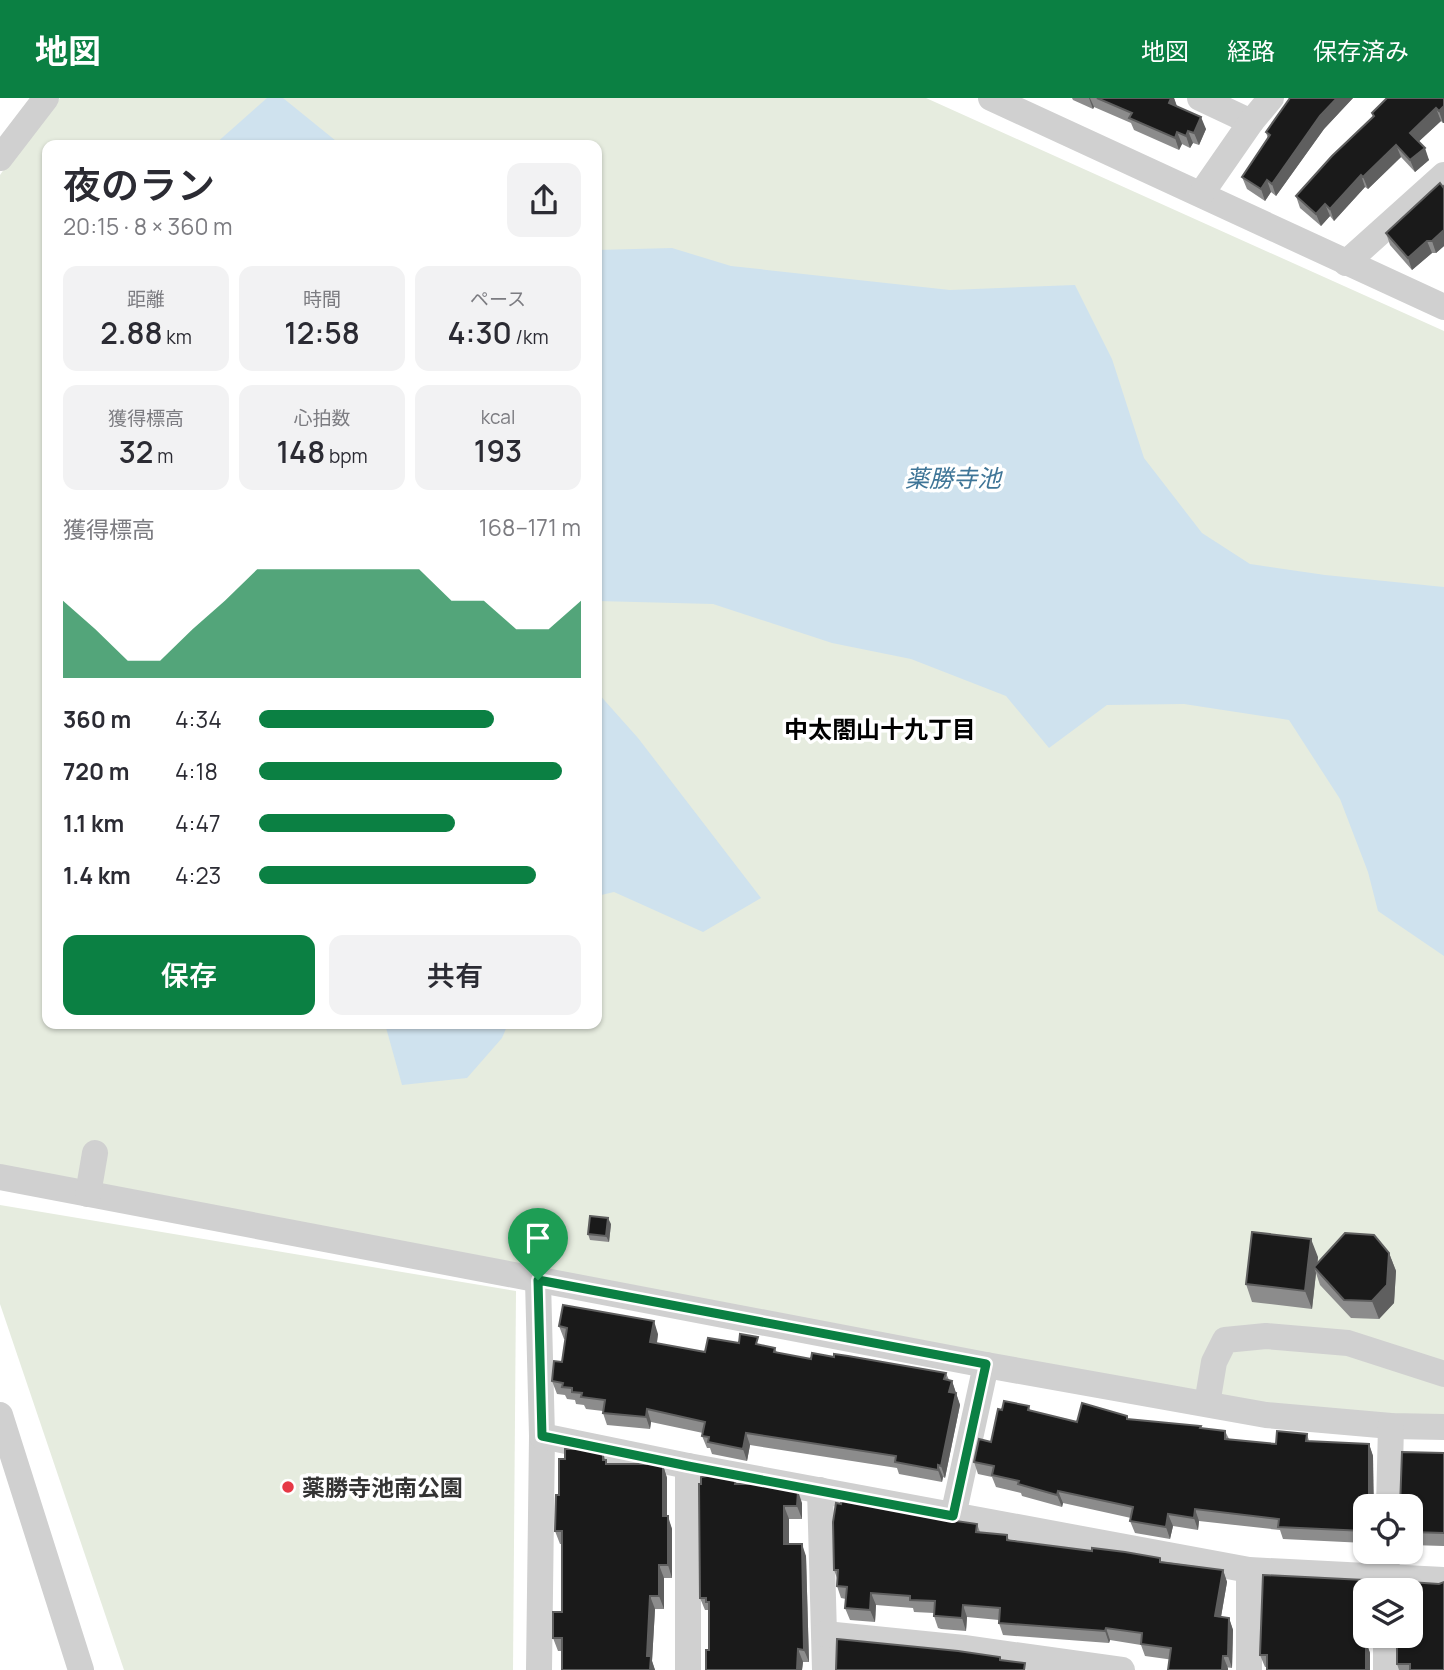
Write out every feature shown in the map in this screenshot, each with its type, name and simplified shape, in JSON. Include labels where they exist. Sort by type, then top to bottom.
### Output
[{"type":"street","points":[[0,158],[46,98]]},
{"type":"street","points":[[991,98],[1444,307]]},
{"type":"street","points":[[1200,98],[1251,122]]},
{"type":"street","points":[[1201,194],[1271,98]]},
{"type":"street","points":[[1346,263],[1444,175]]},
{"type":"street","points":[[88,1194],[96,1153]]},
{"type":"street","points":[[0,1177],[1266,1415],[1391,1426],[1444,1427]]},
{"type":"street","points":[[538,1280],[542,1436],[539,1670]]},
{"type":"street","points":[[1207,1404],[1214,1362],[1225,1340],[1266,1336],[1348,1343],[1444,1374]]},
{"type":"street","points":[[953,1516],[986,1364]]},
{"type":"street","points":[[0,1415],[81,1670]]},
{"type":"street","points":[[1389,1494],[1391,1426]]},
{"type":"street","points":[[542,1436],[688,1466],[1249,1570],[1386,1574],[1444,1580]]},
{"type":"street","points":[[688,1466],[688,1670]]},
{"type":"street","points":[[820,1490],[825,1670]]},
{"type":"street","points":[[1249,1570],[1249,1670]]},
{"type":"street","points":[[825,1634],[964,1648],[1122,1670]]},
{"type":"street","points":[[1386,1648],[1386,1670]]},
{"type":"shaded area","points":[[60,98],[926,98],[1444,331],[1444,1429],[1379,1428],[0,1178],[0,175],[25,139]]},
{"type":"shaded area","name":"薬勝寺池南公園","points":[[0,1205],[516,1291],[513,1670],[124,1670],[0,1304]]},
{"type":"water","points":[[267,98],[283,98],[335,140],[220,140]]},
{"type":"water","name":"薬勝寺池","points":[[672,248],[731,266],[950,290],[1075,285],[1112,359],[1144,458],[1202,533],[1250,564],[1444,587],[1444,956],[1378,911],[1368,872],[1340,799],[1289,720],[1184,704],[1107,705],[1049,748],[1006,696],[911,659],[832,643],[713,604],[602,601],[602,250]]},
{"type":"water","points":[[602,698],[638,738],[761,898],[703,932],[614,892],[602,895]]},
{"type":"water","points":[[386,1029],[506,1029],[502,1038],[467,1078],[402,1085]]},
{"type":"building","points":[[1097,98],[1171,98],[1169,103],[1201,117],[1194,133],[1188,131],[1186,136],[1177,132],[1175,138],[1129,118],[1132,113]]},
{"type":"building","points":[[1290,98],[1337,98],[1320,116],[1272,184],[1267,180],[1261,189],[1242,177],[1270,135],[1266,132]]},
{"type":"building","points":[[1387,98],[1444,98],[1444,106],[1439,111],[1436,108],[1410,133],[1425,148],[1410,160],[1396,145],[1363,177],[1361,175],[1330,209],[1325,204],[1316,214],[1296,196],[1332,156],[1374,116],[1372,113]]},
{"type":"building","points":[[1440,183],[1444,186],[1444,230],[1408,258],[1386,233]]},
{"type":"building","points":[[590,1216],[608,1218],[606,1236],[588,1234]]},
{"type":"building","points":[[1252,1232],[1311,1239],[1305,1291],[1246,1284]]},
{"type":"building","points":[[1345,1233],[1374,1235],[1389,1253],[1387,1285],[1372,1301],[1344,1300],[1314,1267]]},
{"type":"building","points":[[563,1305],[654,1321],[650,1342],[705,1352],[708,1338],[739,1343],[740,1334],[758,1337],[756,1344],[775,1348],[774,1352],[811,1359],[812,1353],[834,1357],[834,1354],[946,1373],[944,1379],[952,1381],[949,1392],[956,1393],[941,1466],[938,1465],[938,1470],[895,1462],[896,1456],[746,1433],[743,1449],[708,1442],[709,1437],[702,1436],[705,1422],[647,1409],[646,1417],[603,1413],[605,1400],[581,1397],[582,1393],[572,1392],[572,1388],[562,1387],[563,1383],[552,1381],[554,1361],[562,1362],[567,1328],[559,1326]]},
{"type":"building","points":[[1004,1401],[1029,1406],[1028,1410],[1077,1422],[1082,1403],[1127,1416],[1127,1419],[1225,1431],[1225,1439],[1276,1444],[1277,1431],[1307,1434],[1306,1441],[1369,1444],[1369,1494],[1353,1494],[1353,1530],[1278,1527],[1279,1519],[1195,1509],[1194,1518],[1168,1514],[1166,1527],[1130,1521],[1133,1507],[1058,1491],[1057,1495],[1018,1484],[1019,1481],[992,1475],[994,1466],[974,1462],[979,1439],[991,1442],[998,1409],[1002,1410]]},
{"type":"building","points":[[565,1449],[586,1449],[603,1453],[606,1464],[646,1462],[663,1465],[663,1516],[668,1516],[668,1565],[659,1565],[659,1596],[650,1596],[647,1656],[651,1656],[650,1670],[562,1670],[562,1638],[553,1638],[553,1612],[562,1612],[562,1531],[555,1531],[559,1459],[565,1459]]},
{"type":"building","points":[[1402,1452],[1444,1453],[1444,1533],[1423,1532],[1423,1494],[1400,1494]]},
{"type":"building","points":[[712,1475],[736,1479],[735,1484],[764,1484],[798,1491],[797,1506],[784,1506],[784,1544],[802,1544],[804,1650],[798,1649],[797,1670],[706,1670],[706,1650],[709,1650],[709,1602],[706,1602],[706,1598],[700,1598],[699,1484],[701,1477]]},
{"type":"building","points":[[842,1499],[922,1516],[977,1524],[976,1532],[1007,1535],[1007,1540],[1092,1551],[1092,1548],[1125,1552],[1160,1558],[1160,1562],[1223,1570],[1215,1616],[1229,1618],[1228,1656],[1223,1656],[1222,1670],[1168,1670],[1171,1648],[1141,1644],[1142,1633],[1106,1628],[1105,1631],[999,1623],[1000,1608],[963,1605],[962,1618],[934,1616],[935,1601],[910,1600],[910,1596],[871,1593],[870,1610],[845,1608],[847,1587],[837,1586],[838,1570],[834,1570],[833,1522],[836,1503],[841,1504]]},
{"type":"building","points":[[1263,1575],[1353,1579],[1353,1648],[1366,1648],[1366,1670],[1267,1670],[1267,1655],[1260,1655]]},
{"type":"building","points":[[1444,1582],[1444,1670],[1410,1670],[1410,1664],[1397,1664],[1397,1648],[1423,1648],[1423,1583]]},
{"type":"building","points":[[837,1639],[1000,1657],[1000,1660],[1025,1663],[1024,1670],[836,1670]]},
{"type":"place","name":"薬勝寺池南公園","points":[[288,1487]]},
{"type":"district","name":"中太閤山十九丁目","points":[[880,728]]},
{"type":"route","points":[[538,1280],[986,1364],[953,1516],[542,1436],[538,1280]]}]
